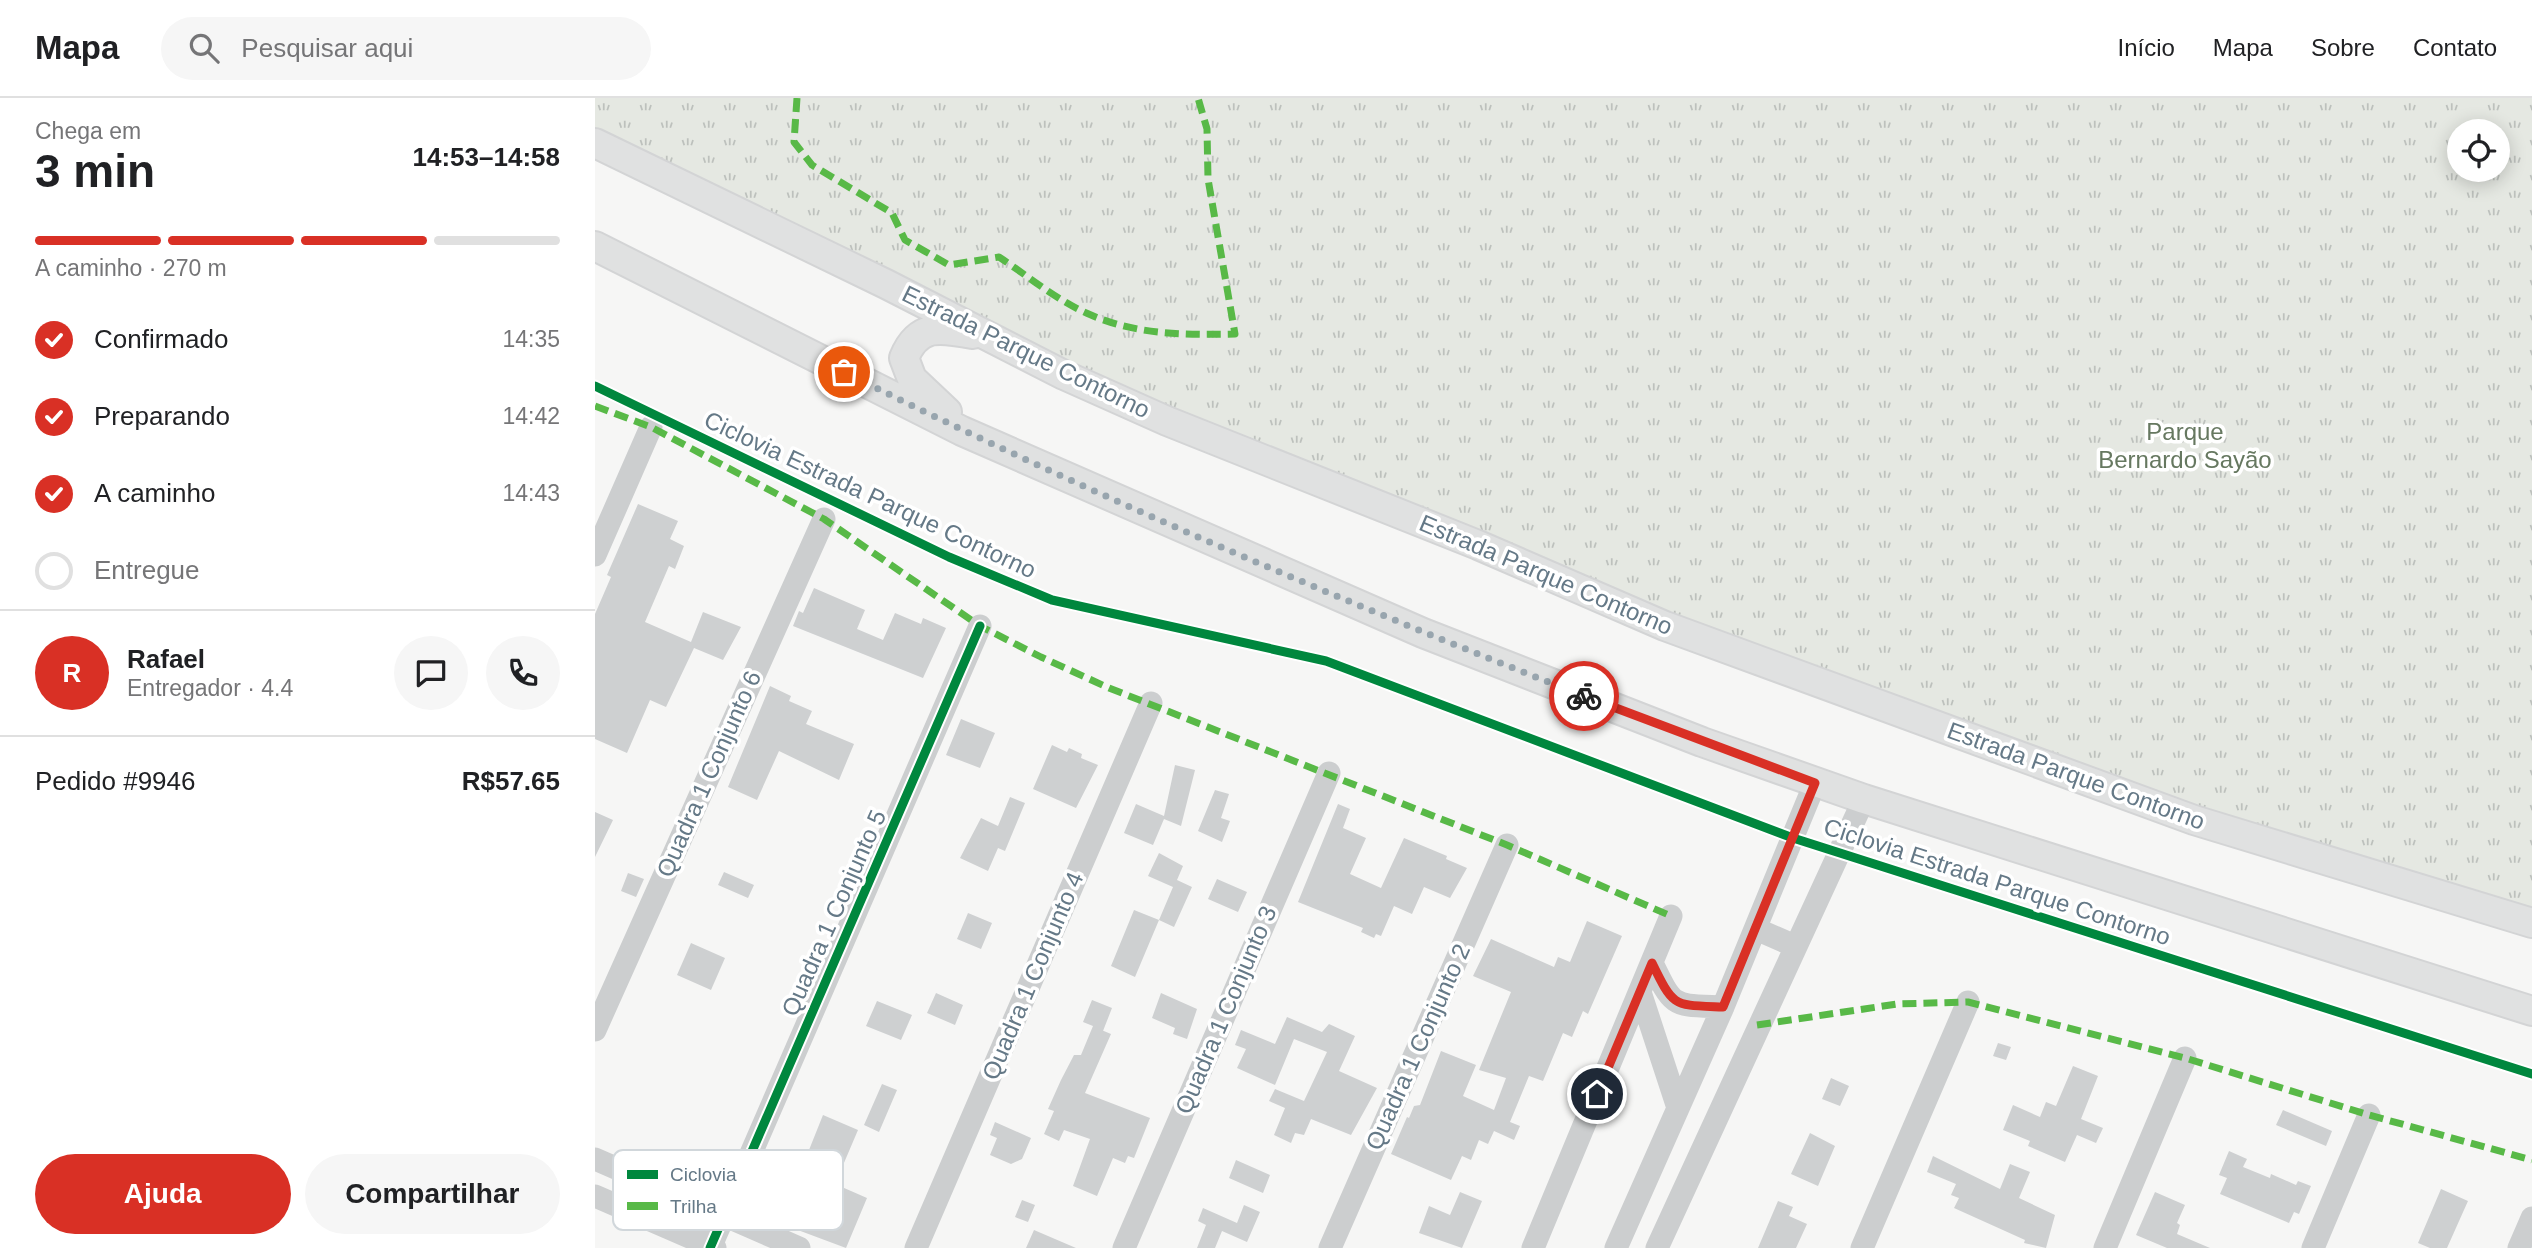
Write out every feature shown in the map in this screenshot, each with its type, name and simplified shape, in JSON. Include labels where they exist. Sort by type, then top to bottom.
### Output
[{"type":"main road","name":"Estrada Parque Contorno","points":[[595,143],[1064,375],[1156,416],[1478,545],[1665,626],[2194,820],[2532,923]]},
{"type":"main road","points":[[595,246],[963,431],[1423,633],[1815,783],[2532,1011]]},
{"type":"main road","points":[[963,431],[912,379],[904,358],[911,340],[931,331],[950,330],[990,337]]},
{"type":"street","points":[[595,555],[651,427]]},
{"type":"street","name":"Quadra 1 Conjunto 6","points":[[595,1030],[824,519]]},
{"type":"street","name":"Quadra 1 Conjunto 5","points":[[751,1150],[980,626]]},
{"type":"street","name":"Quadra 1 Conjunto 4","points":[[916,1248],[1151,703]]},
{"type":"street","name":"Quadra 1 Conjunto 3","points":[[1124,1248],[1329,772]]},
{"type":"street","points":[[1616,1248],[1756,929],[1815,783]]},
{"type":"street","points":[[1657,1248],[1766,1005],[1864,799]]},
{"type":"street","name":"Quadra 1 Conjunto 2","points":[[1330,1248],[1507,845]]},
{"type":"street","points":[[1534,1248],[1671,916]]},
{"type":"street","points":[[1756,929],[1795,946]]},
{"type":"street","points":[[1652,963],[1669,997],[1678,1004],[1726,999],[1766,1005]]},
{"type":"street","points":[[1640,992],[1678,1108]]},
{"type":"street","points":[[1862,1248],[1968,1002]]},
{"type":"street","points":[[2105,1248],[2185,1058]]},
{"type":"street","points":[[2313,1248],[2369,1115]]},
{"type":"street","points":[[595,1158],[613,1166]]},
{"type":"street","points":[[595,1196],[613,1204]]},
{"type":"street","points":[[2519,1248],[2532,1217]]},
{"type":"street","points":[[673,1230],[712,1247]]},
{"type":"street","name":"Quadra 1 Conjunto 5","points":[[712,1247],[718,1230]]},
{"type":"street","points":[[758,1230],[799,1248]]},
{"type":"green space","name":"Parque Bernardo Sayão","points":[[595,98],[2532,98],[2532,916],[1904,723],[1241,450],[595,144]]},
{"type":"building","points":[[638,504],[678,521],[670,539],[684,546],[675,569],[669,566],[645,622],[691,642],[703,612],[741,627],[723,660],[694,648],[666,707],[650,700],[627,753],[595,739],[595,614],[611,577],[607,575]]},
{"type":"building","points":[[814,588],[865,610],[857,629],[883,640],[895,613],[921,624],[923,618],[946,628],[923,678],[793,626],[799,611],[803,613]]},
{"type":"building","points":[[770,686],[791,696],[789,701],[812,711],[806,724],[854,744],[839,780],[779,751],[757,800],[728,787]]},
{"type":"building","points":[[961,719],[995,733],[980,768],[946,755]]},
{"type":"building","points":[[1052,745],[1067,752],[1069,748],[1082,754],[1081,758],[1098,765],[1076,808],[1033,789]]},
{"type":"building","points":[[1175,765],[1195,770],[1181,826],[1164,819],[1153,845],[1124,833],[1136,804],[1164,816]]},
{"type":"building","points":[[1215,790],[1229,794],[1221,818],[1230,821],[1222,842],[1198,831]]},
{"type":"building","points":[[1010,797],[1025,803],[1005,851],[998,848],[988,871],[960,858],[981,818],[998,826]]},
{"type":"building","points":[[1338,804],[1350,809],[1343,828],[1366,838],[1350,874],[1381,888],[1404,838],[1447,856],[1446,859],[1467,868],[1450,898],[1424,887],[1412,914],[1394,906],[1381,936],[1376,934],[1374,938],[1361,932],[1363,928],[1298,902]]},
{"type":"building","points":[[595,812],[613,820],[595,857]]},
{"type":"building","points":[[1159,853],[1183,866],[1177,880],[1192,887],[1174,927],[1159,920],[1173,887],[1148,876]]},
{"type":"building","points":[[724,872],[754,885],[748,898],[718,885]]},
{"type":"building","points":[[628,873],[644,879],[636,897],[621,891]]},
{"type":"building","points":[[1217,879],[1247,892],[1238,912],[1208,899]]},
{"type":"building","points":[[1134,910],[1159,920],[1135,977],[1111,966]]},
{"type":"building","points":[[968,913],[992,923],[981,949],[957,939]]},
{"type":"building","points":[[1587,921],[1622,936],[1588,1014],[1583,1011],[1572,1037],[1563,1033],[1543,1081],[1529,1076],[1510,1122],[1520,1126],[1514,1140],[1494,1131],[1488,1144],[1479,1140],[1471,1160],[1462,1156],[1451,1180],[1391,1154],[1407,1117],[1409,1118],[1414,1106],[1420,1105],[1441,1051],[1476,1065],[1463,1096],[1494,1110],[1506,1078],[1479,1070],[1511,992],[1473,976],[1491,939],[1554,967],[1558,957],[1570,962]]},
{"type":"building","points":[[691,943],[725,958],[711,990],[677,975]]},
{"type":"building","points":[[936,993],[963,1005],[955,1025],[927,1013]]},
{"type":"building","points":[[1161,993],[1197,1009],[1187,1039],[1173,1034],[1175,1028],[1152,1018]]},
{"type":"building","points":[[1092,1000],[1112,1008],[1103,1031],[1111,1034],[1085,1093],[1150,1118],[1134,1158],[1128,1156],[1125,1163],[1113,1158],[1097,1196],[1073,1186],[1090,1139],[1064,1130],[1059,1141],[1044,1134],[1054,1111],[1048,1109],[1061,1080],[1074,1055],[1081,1055],[1093,1026],[1083,1022]]},
{"type":"building","points":[[877,1001],[912,1015],[901,1040],[866,1026]]},
{"type":"building","points":[[1287,1017],[1322,1032],[1329,1024],[1355,1036],[1339,1071],[1377,1088],[1351,1135],[1311,1119],[1304,1135],[1295,1133],[1291,1143],[1274,1135],[1285,1108],[1269,1101],[1275,1089],[1304,1101],[1327,1052],[1294,1039],[1275,1085],[1237,1068],[1246,1049],[1235,1045],[1241,1030],[1275,1044]]},
{"type":"building","points":[[1998,1043],[2011,1047],[2006,1060],[1993,1056]]},
{"type":"building","points":[[2073,1066],[2098,1076],[2081,1119],[2103,1128],[2096,1143],[2077,1135],[2065,1162],[2028,1146],[2030,1141],[2003,1130],[2013,1105],[2040,1117],[2046,1102],[2056,1106]]},
{"type":"building","points":[[1831,1078],[1849,1086],[1840,1106],[1822,1099]]},
{"type":"building","points":[[882,1084],[897,1090],[879,1132],[864,1125]]},
{"type":"building","points":[[2283,1110],[2332,1131],[2326,1146],[2276,1125]]},
{"type":"building","points":[[823,1115],[858,1130],[843,1165],[843,1150],[809,1150]]},
{"type":"building","points":[[995,1122],[1031,1138],[1022,1159],[1011,1164],[990,1155],[997,1138],[990,1135]]},
{"type":"building","points":[[1810,1133],[1835,1146],[1818,1186],[1791,1174]]},
{"type":"building","points":[[2229,1151],[2247,1159],[2243,1167],[2270,1178],[2271,1174],[2296,1185],[2298,1181],[2311,1186],[2299,1214],[2294,1212],[2289,1223],[2220,1194],[2227,1178],[2219,1175]]},
{"type":"building","points":[[1933,1156],[2000,1189],[2010,1164],[2030,1172],[2019,1198],[2055,1215],[2046,1248],[2024,1243],[2025,1240],[1954,1208],[1959,1198],[1951,1195],[1956,1184],[1927,1172]]},
{"type":"building","points":[[1236,1160],[1270,1175],[1263,1193],[1229,1178]]},
{"type":"building","points":[[843,1188],[867,1198],[846,1248],[798,1230],[843,1230]]},
{"type":"building","points":[[2441,1189],[2468,1201],[2447,1248],[2430,1248],[2418,1243]]},
{"type":"building","points":[[1460,1192],[1482,1201],[1462,1248],[1419,1233],[1429,1206],[1450,1215]]},
{"type":"building","points":[[2155,1192],[2185,1205],[2177,1223],[2180,1225],[2177,1234],[2210,1248],[2167,1248],[2136,1235]]},
{"type":"building","points":[[1022,1200],[1035,1205],[1028,1222],[1015,1217]]},
{"type":"building","points":[[1778,1201],[1793,1207],[1789,1216],[1807,1224],[1796,1248],[1758,1248]]},
{"type":"building","points":[[1244,1205],[1260,1212],[1247,1242],[1222,1231],[1215,1248],[1197,1248],[1206,1225],[1198,1221],[1203,1208],[1237,1223]]},
{"type":"building","points":[[1034,1230],[1076,1248],[1026,1248]]},
{"type":"marked path","points":[[797,98],[794,142],[812,165],[892,213],[905,240],[949,265],[999,257],[1067,303],[1108,322],[1162,332],[1235,334],[1208,179],[1207,129],[1198,98]]},
{"type":"marked path","points":[[595,406],[651,427],[824,519],[980,626],[1041,657],[1109,688],[1507,845],[1671,916]]},
{"type":"marked path","points":[[1757,1025],[1897,1004],[1968,1002],[2185,1058],[2369,1115],[2532,1160]]},
{"type":"cycle path","name":"Ciclovia Estrada Parque Contorno","points":[[595,386],[949,557],[1052,600],[1326,661],[1793,838],[2532,1074]]},
{"type":"cycle path","points":[[753,1150],[980,626]]},
{"type":"cycle path","points":[[710,1248],[718,1230]]},
{"type":"way so far","points":[[844,372],[987,442],[1423,633],[1584,696]]},
{"type":"route","points":[[1584,696],[1815,783],[1723,1007],[1678,1004],[1669,997],[1652,963],[1597,1094]]}]
